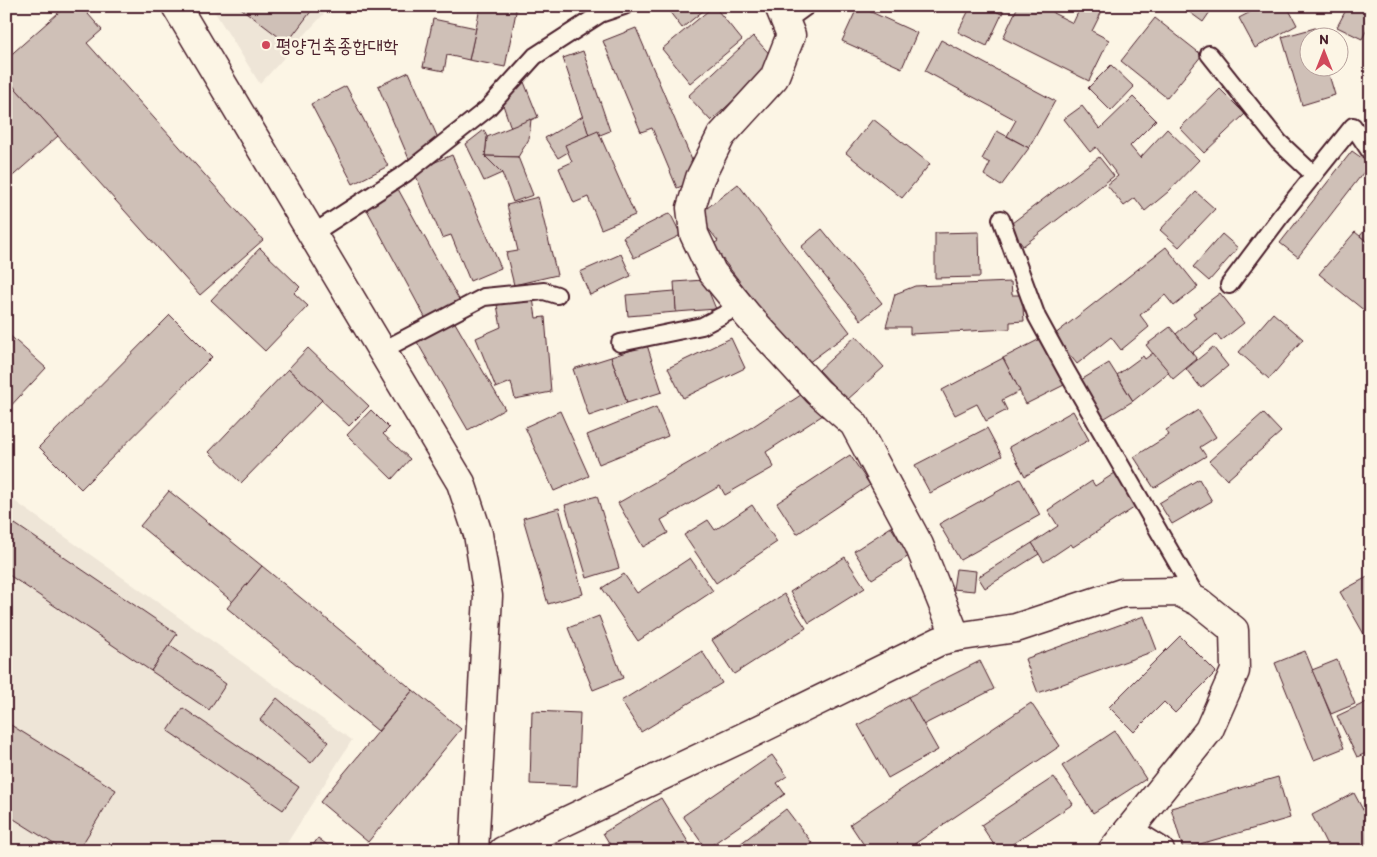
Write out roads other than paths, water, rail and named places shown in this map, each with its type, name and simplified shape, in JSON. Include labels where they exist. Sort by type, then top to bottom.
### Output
[{"type":"street","points":[[176,6],[461,484],[478,534],[488,596],[474,851]]},
{"type":"street","points":[[782,14],[791,35],[774,78],[721,136],[700,178],[691,208],[694,234],[712,272],[740,306],[818,392],[854,424],[920,545],[956,636]]},
{"type":"street","points":[[503,851],[940,642],[956,636],[1016,628],[1122,593],[1179,592],[1199,602],[1234,630],[1235,671],[1209,730],[1120,841],[1160,851]]},
{"type":"lane","points":[[312,234],[406,173],[487,109],[535,56],[600,14],[624,6]]},
{"type":"lane","points":[[782,14],[807,6]]},
{"type":"lane","points":[[1209,54],[1279,142],[1314,175]]},
{"type":"lane","points":[[1229,285],[1353,126],[1371,153]]},
{"type":"lane","points":[[1001,219],[1037,317],[1199,602]]},
{"type":"lane","points":[[381,351],[484,297],[544,291],[557,295]]},
{"type":"lane","points":[[620,343],[702,326],[740,306]]},
{"type":"place","name":"평양건축종합대학","points":[[266,45]]}]
